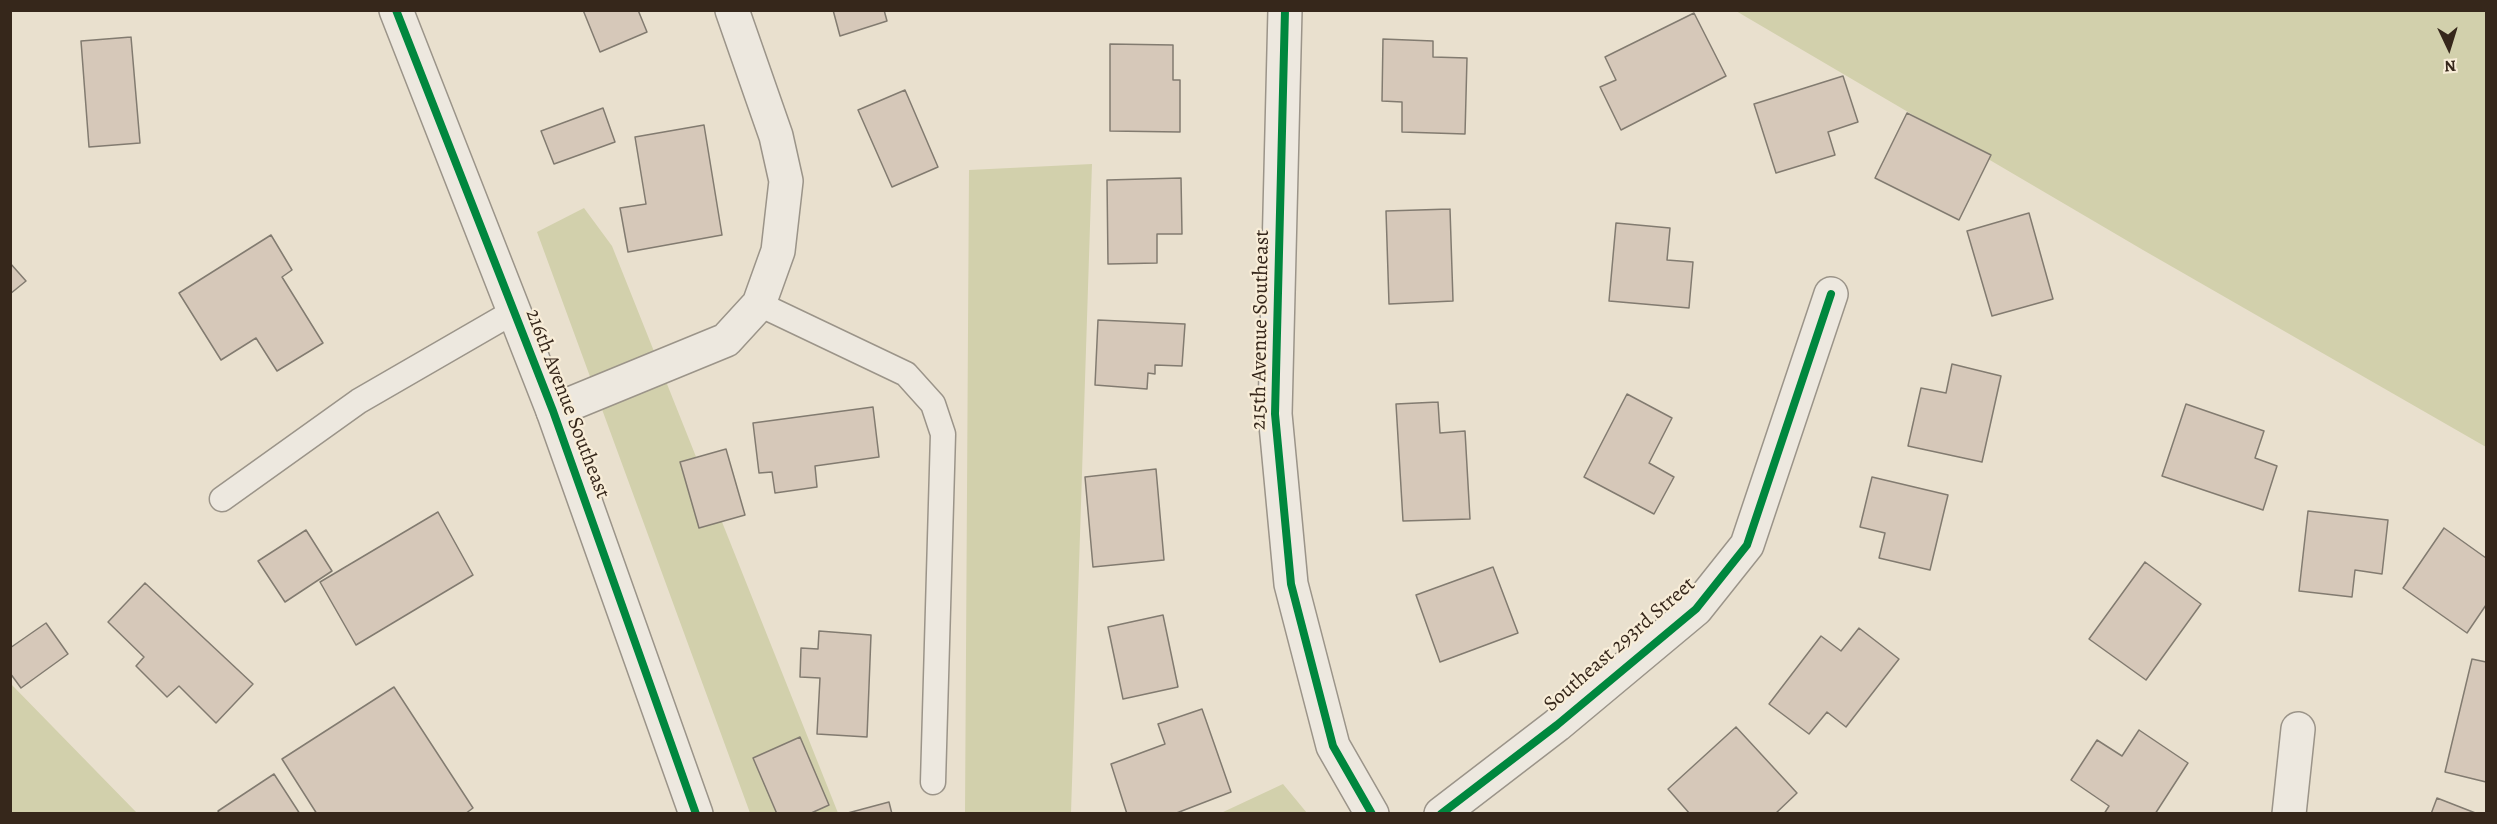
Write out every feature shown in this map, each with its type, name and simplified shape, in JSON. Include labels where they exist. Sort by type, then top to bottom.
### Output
[{"type":"street","name":"216th Avenue Southeast","points":[[396,10],[553,411],[696,813]]},
{"type":"street","points":[[553,411],[726,340],[759,304],[778,250],[786,181],[776,136],[732,10]]},
{"type":"street","name":"215th Avenue Southeast","points":[[1285,10],[1275,414],[1292,584],[1333,746],[1372,813]]},
{"type":"street","name":"Southeast 293rd Street","points":[[1441,813],[1557,725],[1696,609],[1747,545],[1831,294]]},
{"type":"street","points":[[2289,813],[2298,729]]},
{"type":"lane","points":[[759,304],[906,374],[933,404],[943,434],[933,782]]},
{"type":"lane","points":[[222,499],[359,401],[513,312]]},
{"type":"shaded area","points":[[1736,11],[2486,11],[2486,447],[2143,250]]},
{"type":"shaded area","points":[[1092,164],[1071,813],[965,813],[969,170]]},
{"type":"shaded area","points":[[584,208],[612,246],[838,813],[750,813],[537,232]]},
{"type":"shaded area","points":[[11,684],[137,813],[11,813]]},
{"type":"shaded area","points":[[1283,784],[1307,813],[1221,813]]},
{"type":"building","points":[[583,10],[638,10],[647,32],[600,52]]},
{"type":"building","points":[[833,10],[884,10],[887,21],[840,36]]},
{"type":"building","points":[[1694,13],[1726,76],[1621,130],[1600,87],[1616,80],[1605,57]]},
{"type":"building","points":[[131,37],[140,143],[89,147],[81,41]]},
{"type":"building","points":[[1383,39],[1433,41],[1433,57],[1467,58],[1465,134],[1402,132],[1402,102],[1382,101]]},
{"type":"building","points":[[1110,44],[1173,45],[1173,80],[1180,80],[1180,132],[1110,131]]},
{"type":"building","points":[[1843,76],[1858,122],[1828,132],[1835,155],[1776,173],[1754,104]]},
{"type":"building","points":[[905,90],[938,167],[892,187],[858,110]]},
{"type":"building","points":[[603,108],[615,142],[554,164],[541,131]]},
{"type":"building","points":[[1907,113],[1991,155],[1959,220],[1875,178]]},
{"type":"building","points":[[704,125],[722,235],[628,252],[620,208],[646,204],[635,137]]},
{"type":"building","points":[[1181,178],[1182,234],[1157,234],[1157,263],[1108,264],[1107,180]]},
{"type":"building","points":[[1450,209],[1453,301],[1389,304],[1386,211]]},
{"type":"building","points":[[2029,213],[2053,299],[1992,316],[1967,231]]},
{"type":"building","points":[[1616,223],[1670,228],[1667,260],[1693,262],[1689,308],[1609,301]]},
{"type":"building","points":[[271,235],[292,270],[282,277],[323,343],[277,371],[256,338],[221,360],[179,293]]},
{"type":"building","points":[[10,263],[26,281],[10,294]]},
{"type":"building","points":[[1098,320],[1185,324],[1182,366],[1155,365],[1155,374],[1148,373],[1147,389],[1095,385]]},
{"type":"building","points":[[1952,364],[2001,376],[1982,462],[1908,446],[1921,388],[1946,393]]},
{"type":"building","points":[[1627,394],[1672,418],[1649,463],[1674,477],[1654,514],[1584,477]]},
{"type":"building","points":[[1438,402],[1440,433],[1465,431],[1470,519],[1403,521],[1396,404]]},
{"type":"building","points":[[2186,404],[2264,431],[2255,458],[2277,466],[2263,510],[2162,476]]},
{"type":"building","points":[[873,407],[879,457],[815,466],[817,487],[775,493],[772,472],[759,473],[753,423]]},
{"type":"building","points":[[726,449],[745,515],[699,528],[680,462]]},
{"type":"building","points":[[1156,469],[1164,560],[1093,567],[1085,477]]},
{"type":"building","points":[[1872,477],[1948,495],[1930,570],[1879,558],[1885,533],[1860,527]]},
{"type":"building","points":[[2308,511],[2388,520],[2382,574],[2355,570],[2352,597],[2299,591]]},
{"type":"building","points":[[438,512],[473,575],[356,645],[320,582]]},
{"type":"building","points":[[2444,528],[2486,558],[2486,605],[2467,633],[2403,588]]},
{"type":"building","points":[[306,530],[332,571],[285,602],[258,561]]},
{"type":"building","points":[[2145,562],[2201,604],[2146,680],[2089,639]]},
{"type":"building","points":[[1493,567],[1518,633],[1440,662],[1416,595]]},
{"type":"building","points":[[145,583],[253,684],[216,723],[179,686],[167,697],[136,666],[144,657],[108,622]]},
{"type":"building","points":[[1163,615],[1178,687],[1123,699],[1108,627]]},
{"type":"building","points":[[46,623],[68,654],[21,688],[10,673],[10,648]]},
{"type":"building","points":[[1859,628],[1899,659],[1846,727],[1827,712],[1809,734],[1769,704],[1821,636],[1841,651]]},
{"type":"building","points":[[819,631],[871,635],[867,737],[817,734],[820,678],[800,677],[801,648],[818,649]]},
{"type":"building","points":[[2472,659],[2486,662],[2486,782],[2445,772]]},
{"type":"building","points":[[394,687],[473,808],[465,814],[317,814],[282,759]]},
{"type":"building","points":[[1202,709],[1231,792],[1174,814],[1127,814],[1111,764],[1165,744],[1158,724]]},
{"type":"building","points":[[1736,727],[1797,793],[1775,814],[1690,814],[1668,789]]},
{"type":"building","points":[[2139,730],[2188,763],[2155,814],[2104,814],[2109,806],[2071,780],[2097,740],[2122,756]]},
{"type":"building","points":[[800,737],[829,805],[809,814],[777,814],[753,758]]},
{"type":"building","points":[[274,774],[300,814],[220,814],[218,811]]},
{"type":"building","points":[[2437,798],[2478,814],[2431,814]]},
{"type":"building","points":[[889,802],[892,814],[844,814]]},
{"type":"cycle path","points":[[396,10],[553,411],[696,814]]},
{"type":"cycle path","points":[[1285,10],[1275,414],[1291,584],[1333,746],[1372,814]]},
{"type":"cycle path","points":[[1441,814],[1557,725],[1696,609],[1747,545],[1831,294]]}]
